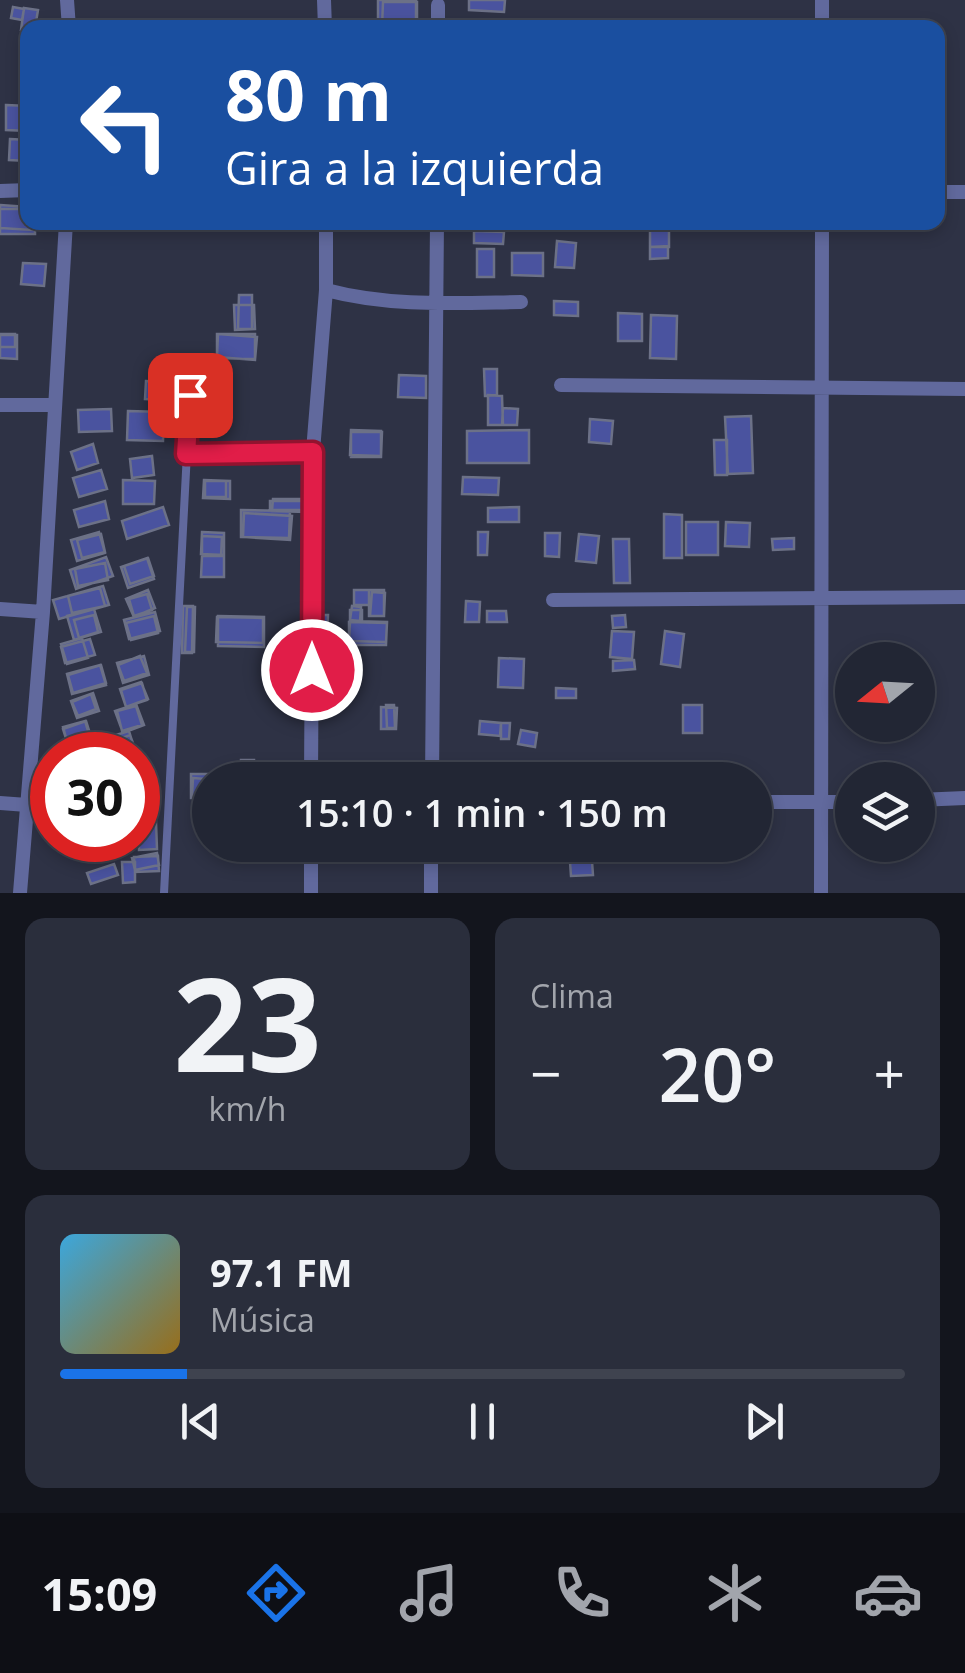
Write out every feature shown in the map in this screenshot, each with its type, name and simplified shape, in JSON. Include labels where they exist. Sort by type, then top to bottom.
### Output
[{"type":"street","points":[[20,893],[43,612],[65,230]]},
{"type":"street","points":[[311,762],[313,452],[326,290],[326,230]]},
{"type":"street","points":[[432,762],[436,230]]},
{"type":"street","points":[[822,230],[822,893]]},
{"type":"street","points":[[326,290],[360,299],[436,304],[521,302]]},
{"type":"street","points":[[560,386],[965,389]]},
{"type":"street","points":[[0,404],[53,405]]},
{"type":"street","points":[[186,454],[313,452]]},
{"type":"street","points":[[554,600],[965,597]]},
{"type":"street","points":[[0,609],[43,612]]},
{"type":"street","points":[[935,799],[965,798]]},
{"type":"street","points":[[0,803],[27,806]]},
{"type":"street","points":[[772,803],[835,803]]},
{"type":"street","points":[[310,893],[311,862]]},
{"type":"street","points":[[431,862],[431,893]]},
{"type":"lane","points":[[164,893],[190,395]]},
{"type":"building","points":[[378,0],[416,0],[416,20],[378,20]]},
{"type":"building","points":[[469,0],[505,0],[504,12],[469,10]]},
{"type":"building","points":[[383,2],[417,2],[417,20],[382,20]]},
{"type":"building","points":[[13,7],[24,9],[22,20],[11,18]]},
{"type":"building","points":[[24,8],[38,10],[36,20],[22,20]]},
{"type":"building","points":[[6,105],[20,106],[20,131],[6,130]]},
{"type":"building","points":[[10,139],[20,140],[20,161],[9,160]]},
{"type":"building","points":[[0,205],[20,206],[20,229],[0,228]]},
{"type":"building","points":[[0,209],[20,209],[20,230],[35,230],[35,234],[0,234]]},
{"type":"building","points":[[650,230],[669,230],[669,247],[650,247]]},
{"type":"building","points":[[474,231],[504,232],[503,244],[474,243]]},
{"type":"building","points":[[557,241],[576,243],[574,268],[555,267]]},
{"type":"building","points":[[668,246],[668,258],[650,259],[650,247]]},
{"type":"building","points":[[477,249],[494,249],[494,277],[477,277]]},
{"type":"building","points":[[512,253],[543,253],[543,276],[512,275]]},
{"type":"building","points":[[23,263],[46,264],[44,286],[21,284]]},
{"type":"building","points":[[239,295],[252,295],[252,329],[238,329]]},
{"type":"building","points":[[554,301],[578,302],[578,316],[554,315]]},
{"type":"building","points":[[234,305],[254,305],[255,329],[235,330]]},
{"type":"building","points":[[618,313],[642,314],[642,341],[618,341]]},
{"type":"building","points":[[651,315],[677,316],[676,359],[650,358]]},
{"type":"building","points":[[0,334],[15,334],[15,347],[0,347]]},
{"type":"building","points":[[217,334],[255,334],[255,359],[217,358]]},
{"type":"building","points":[[218,334],[257,337],[255,360],[217,357]]},
{"type":"building","points":[[0,335],[17,335],[17,359],[0,358]]},
{"type":"building","points":[[484,369],[497,369],[497,395],[485,396]]},
{"type":"building","points":[[399,375],[426,376],[426,398],[398,397]]},
{"type":"building","points":[[146,381],[167,383],[166,400],[145,399]]},
{"type":"building","points":[[488,395],[502,396],[503,425],[488,425]]},
{"type":"building","points":[[503,408],[518,409],[517,425],[502,425]]},
{"type":"building","points":[[111,409],[112,431],[79,432],[78,410]]},
{"type":"building","points":[[128,411],[164,412],[163,441],[127,440]]},
{"type":"building","points":[[751,416],[753,473],[728,474],[725,417]]},
{"type":"building","points":[[590,419],[613,421],[611,444],[589,442]]},
{"type":"building","points":[[351,430],[381,431],[381,456],[350,455]]},
{"type":"building","points":[[529,430],[529,463],[467,463],[467,431]]},
{"type":"building","points":[[351,432],[382,432],[381,457],[351,457]]},
{"type":"building","points":[[714,440],[727,440],[727,475],[715,475]]},
{"type":"building","points":[[93,444],[98,463],[77,470],[71,452]]},
{"type":"building","points":[[152,456],[154,475],[132,478],[130,459]]},
{"type":"building","points":[[101,470],[107,489],[79,497],[73,478]]},
{"type":"building","points":[[463,477],[499,478],[498,495],[462,494]]},
{"type":"building","points":[[123,480],[155,481],[154,504],[123,504]]},
{"type":"building","points":[[204,480],[230,481],[230,499],[203,498]]},
{"type":"building","points":[[205,481],[226,481],[226,497],[205,497]]},
{"type":"building","points":[[273,499],[306,499],[306,512],[272,511]]},
{"type":"building","points":[[105,501],[109,519],[79,527],[74,510]]},
{"type":"building","points":[[270,501],[309,501],[309,510],[270,510]]},
{"type":"building","points":[[163,507],[169,525],[127,539],[122,521]]},
{"type":"building","points":[[519,507],[519,522],[488,522],[488,508]]},
{"type":"building","points":[[241,510],[290,511],[289,538],[241,537]]},
{"type":"building","points":[[244,513],[292,516],[290,540],[243,537]]},
{"type":"building","points":[[664,514],[682,515],[682,558],[664,558]]},
{"type":"building","points":[[686,522],[718,522],[718,555],[686,555]]},
{"type":"building","points":[[726,522],[750,523],[749,547],[725,546]]},
{"type":"building","points":[[99,532],[105,553],[77,561],[71,540]]},
{"type":"building","points":[[202,532],[224,533],[224,555],[201,554]]},
{"type":"building","points":[[478,532],[488,532],[487,555],[478,555]]},
{"type":"building","points":[[545,533],[560,533],[559,557],[545,556]]},
{"type":"building","points":[[101,534],[105,552],[82,558],[77,540]]},
{"type":"building","points":[[579,534],[599,536],[596,563],[576,561]]},
{"type":"building","points":[[202,536],[222,537],[221,556],[202,556]]},
{"type":"building","points":[[794,538],[794,549],[773,550],[772,539]]},
{"type":"building","points":[[613,539],[629,539],[630,583],[614,583]]},
{"type":"building","points":[[202,556],[224,556],[224,577],[201,577]]},
{"type":"building","points":[[106,557],[113,576],[76,589],[70,570]]},
{"type":"building","points":[[147,558],[154,579],[128,588],[121,567]]},
{"type":"building","points":[[148,558],[154,576],[130,584],[124,566]]},
{"type":"building","points":[[105,563],[108,580],[78,586],[75,569]]},
{"type":"building","points":[[103,586],[109,605],[59,619],[53,600]]},
{"type":"building","points":[[100,588],[105,606],[72,613],[68,596]]},
{"type":"building","points":[[148,590],[155,608],[134,617],[126,599]]},
{"type":"building","points":[[354,590],[369,590],[369,605],[354,605]]},
{"type":"building","points":[[369,590],[384,590],[384,616],[369,616]]},
{"type":"building","points":[[372,592],[385,593],[384,616],[370,616]]},
{"type":"building","points":[[147,594],[152,610],[134,616],[129,599]]},
{"type":"building","points":[[466,601],[480,602],[479,622],[465,622]]},
{"type":"building","points":[[183,606],[193,606],[192,653],[182,653]]},
{"type":"building","points":[[352,606],[361,607],[360,621],[350,620]]},
{"type":"building","points":[[187,607],[195,607],[194,652],[185,652]]},
{"type":"building","points":[[94,609],[101,632],[74,640],[67,616]]},
{"type":"building","points":[[350,610],[362,610],[362,622],[350,621]]},
{"type":"building","points":[[487,611],[506,611],[507,622],[487,622]]},
{"type":"building","points":[[155,612],[160,631],[129,639],[124,620]]},
{"type":"building","points":[[94,615],[98,632],[79,638],[74,620]]},
{"type":"building","points":[[320,615],[328,615],[327,641],[319,641]]},
{"type":"building","points":[[625,615],[626,627],[613,628],[612,616]]},
{"type":"building","points":[[154,616],[158,633],[131,640],[126,623]]},
{"type":"building","points":[[218,616],[264,617],[264,647],[218,646]]},
{"type":"building","points":[[217,617],[263,618],[263,643],[216,642]]},
{"type":"building","points":[[350,621],[387,622],[386,645],[349,645]]},
{"type":"building","points":[[349,622],[387,623],[386,642],[349,641]]},
{"type":"building","points":[[612,631],[634,632],[632,659],[610,657]]},
{"type":"building","points":[[665,631],[684,634],[680,667],[661,664]]},
{"type":"building","points":[[82,638],[88,658],[67,664],[61,644]]},
{"type":"building","points":[[90,639],[95,655],[65,663],[61,647]]},
{"type":"building","points":[[140,656],[147,673],[124,681],[118,665]]},
{"type":"building","points":[[144,656],[149,675],[123,683],[117,663]]},
{"type":"building","points":[[499,658],[524,659],[523,688],[498,687]]},
{"type":"building","points":[[634,660],[635,669],[613,671],[613,661]]},
{"type":"building","points":[[100,665],[106,685],[72,694],[67,674]]},
{"type":"building","points":[[101,665],[106,683],[73,693],[68,675]]},
{"type":"building","points":[[141,682],[148,699],[126,707],[120,689]]},
{"type":"building","points":[[142,683],[147,700],[126,707],[121,690]]},
{"type":"building","points":[[556,688],[576,689],[576,698],[556,698]]},
{"type":"building","points":[[93,693],[99,711],[77,718],[71,701]]},
{"type":"building","points":[[91,694],[96,709],[78,716],[72,702]]},
{"type":"building","points":[[136,704],[144,725],[123,732],[115,711]]},
{"type":"building","points":[[386,705],[394,705],[395,728],[387,728]]},
{"type":"building","points":[[683,705],[702,705],[702,733],[683,733]]},
{"type":"building","points":[[136,706],[142,725],[122,731],[117,711]]},
{"type":"building","points":[[381,707],[397,708],[396,729],[381,729]]},
{"type":"building","points":[[85,721],[88,732],[64,732],[63,727]]},
{"type":"building","points":[[86,721],[89,732],[64,732],[63,729]]},
{"type":"building","points":[[480,721],[501,723],[500,736],[479,734]]},
{"type":"building","points":[[501,723],[510,723],[509,739],[501,739]]},
{"type":"building","points":[[521,730],[537,733],[535,747],[518,744]]},
{"type":"building","points":[[122,862],[135,862],[135,882],[123,883]]},
{"type":"building","points":[[133,862],[158,862],[159,865],[135,870]]},
{"type":"building","points":[[134,862],[158,862],[159,871],[135,872]]},
{"type":"building","points":[[570,862],[592,862],[593,875],[571,876]]},
{"type":"building","points":[[114,864],[118,875],[91,884],[87,873]]},
{"type":"route","points":[[190,395],[186,454],[313,452],[312,670]]}]
